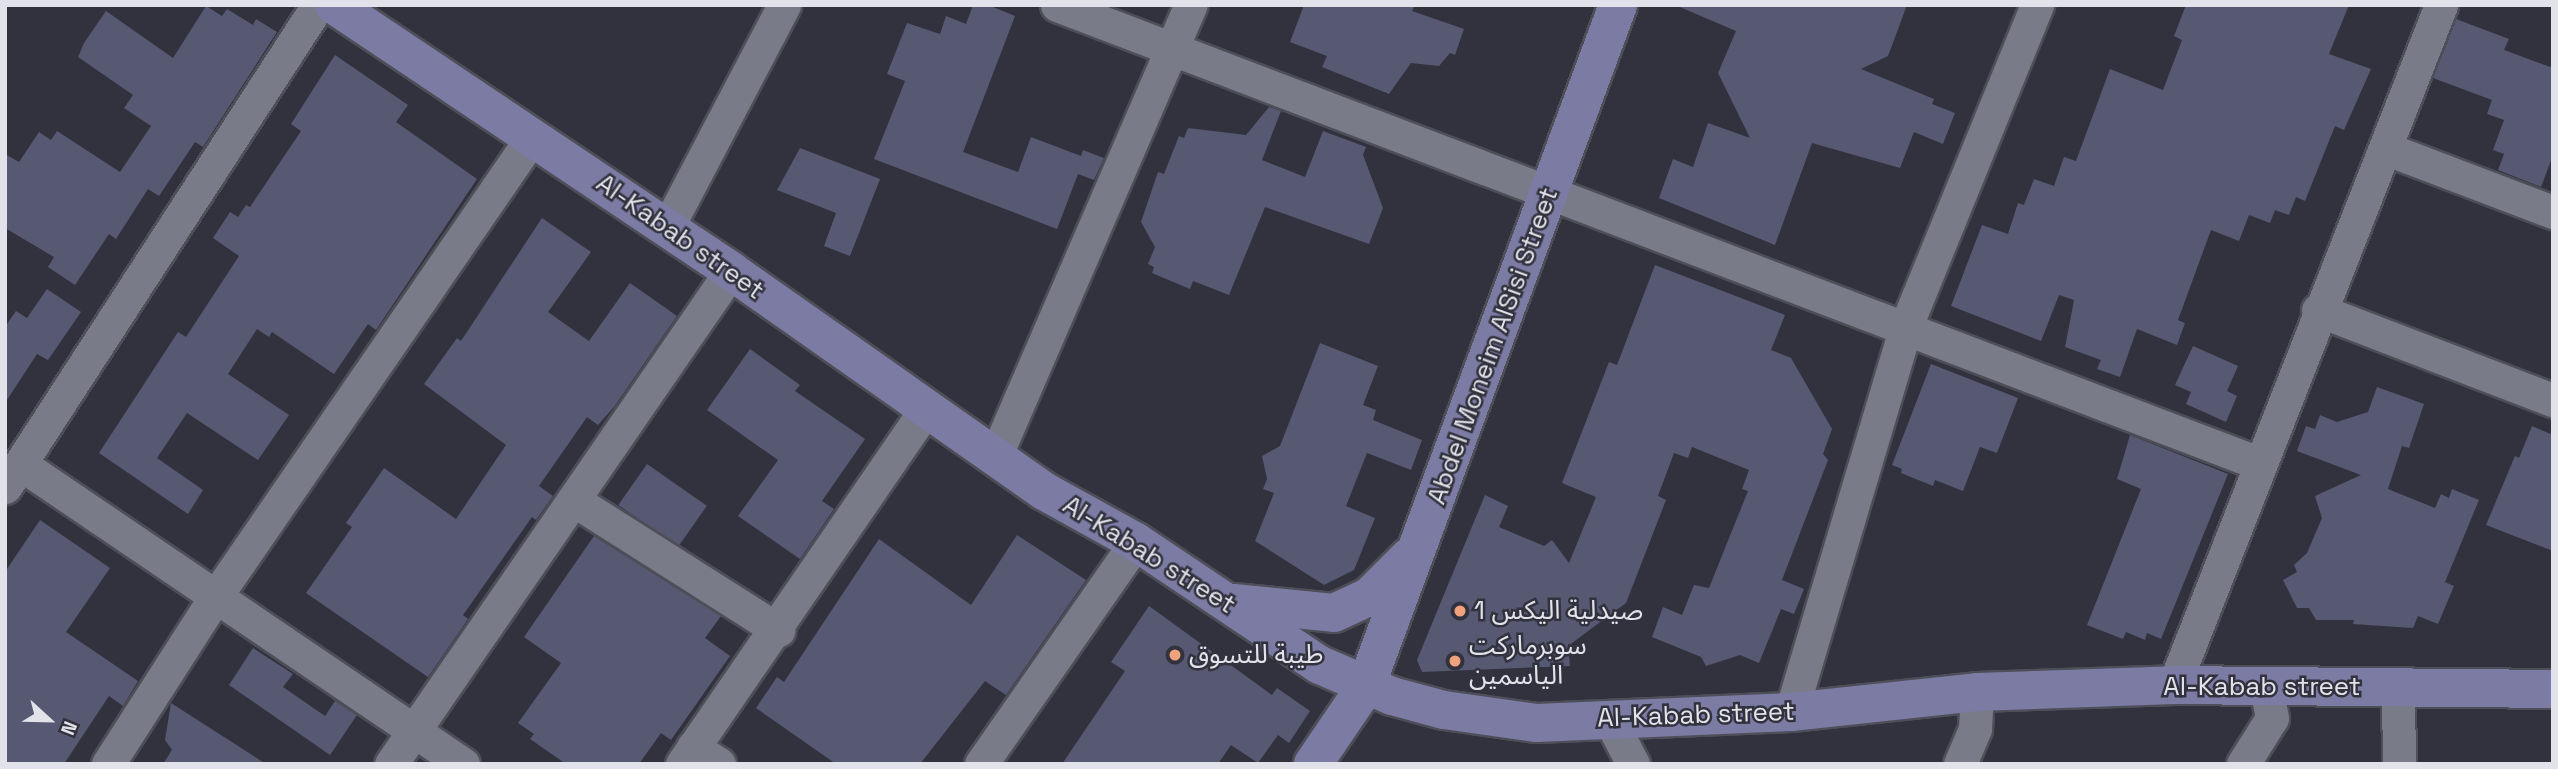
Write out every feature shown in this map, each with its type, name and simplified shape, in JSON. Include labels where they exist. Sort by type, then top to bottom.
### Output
[{"type":"main road","name":"Al-Kabab street","points":[[334,5],[731,271],[995,457],[1136,542],[1320,665],[1366,685],[1444,710],[1537,723],[1791,712],[1977,692],[2174,685],[2553,689]]},
{"type":"main road","name":"Abdel Moneim AlSisi Street","points":[[1313,764],[1366,685],[1551,192],[1618,5]]},
{"type":"main road","points":[[1227,602],[1334,613],[1369,597],[1418,549]]},
{"type":"street","points":[[318,5],[13,476],[216,596],[463,764]]},
{"type":"street","points":[[667,228],[784,5]]},
{"type":"street","points":[[1056,5],[1906,326],[2258,463]]},
{"type":"street","points":[[995,457],[1191,5]]},
{"type":"street","points":[[1791,712],[1906,326],[2037,5]]},
{"type":"street","points":[[2174,685],[2318,310],[2387,149],[2441,5]]},
{"type":"street","points":[[108,764],[216,596],[533,136]]},
{"type":"street","points":[[2387,149],[2553,212]]},
{"type":"street","points":[[391,764],[575,501],[731,271]]},
{"type":"street","points":[[2318,310],[2553,400]]},
{"type":"street","points":[[698,758],[778,630],[925,410]]},
{"type":"street","points":[[575,501],[778,630]]},
{"type":"street","points":[[981,764],[1136,542]]},
{"type":"street","points":[[2242,764],[2272,718],[2266,686]]},
{"type":"street","points":[[2398,687],[2399,764]]},
{"type":"street","points":[[1960,764],[1975,729],[1977,692]]},
{"type":"street","points":[[1609,718],[1633,764]]},
{"type":"building","points":[[973,5],[988,5],[1015,16],[963,152],[1018,172],[1031,137],[1081,156],[1083,150],[1104,158],[1094,180],[1078,174],[1057,229],[874,159],[905,81],[887,74],[907,23],[940,34],[946,16],[966,24]]},
{"type":"building","points":[[1304,5],[1415,5],[1412,11],[1464,29],[1455,55],[1450,53],[1439,66],[1411,63],[1389,94],[1322,67],[1327,56],[1290,42]]},
{"type":"building","points":[[1675,5],[1907,5],[1888,56],[1861,69],[1934,99],[1932,104],[1955,113],[1943,144],[1914,132],[1900,168],[1812,143],[1775,245],[1659,198],[1673,159],[1693,167],[1708,123],[1750,138],[1718,73],[1736,31]]},
{"type":"building","points":[[2186,5],[2349,5],[2329,54],[2371,69],[2344,130],[2335,126],[2305,201],[2296,197],[2289,215],[2275,210],[2270,223],[2249,215],[2239,241],[2211,230],[2178,320],[2185,323],[2177,345],[2137,329],[2120,377],[2097,369],[2101,360],[2065,347],[2074,300],[2059,295],[2041,341],[1951,306],[1982,225],[2008,234],[2018,203],[2024,205],[2034,179],[2054,186],[2064,157],[2076,161],[2110,69],[2163,90],[2182,40],[2174,36]]},
{"type":"building","points":[[206,6],[222,16],[227,9],[253,25],[256,19],[277,32],[203,147],[195,142],[159,196],[148,189],[116,239],[109,234],[75,285],[48,267],[54,257],[5,228],[5,154],[19,162],[39,132],[51,140],[57,131],[120,172],[151,126],[124,108],[133,95],[78,57],[84,43],[106,11],[173,58]]},
{"type":"building","points":[[2456,19],[2509,39],[2504,50],[2553,68],[2553,155],[2541,187],[2498,170],[2504,154],[2493,150],[2504,120],[2487,114],[2492,100],[2433,78]]},
{"type":"building","points":[[335,55],[408,105],[396,122],[477,179],[376,330],[368,324],[334,374],[272,332],[269,337],[257,329],[228,374],[289,415],[258,460],[187,413],[157,458],[203,490],[188,514],[99,453],[178,332],[186,337],[239,256],[213,238],[230,212],[238,217],[246,205],[250,207],[301,131],[291,124]]},
{"type":"building","points":[[1269,107],[1281,111],[1262,160],[1305,177],[1323,131],[1366,147],[1363,155],[1383,208],[1369,244],[1265,207],[1229,295],[1193,281],[1190,289],[1152,273],[1154,267],[1148,264],[1155,247],[1141,222],[1158,172],[1164,174],[1179,136],[1184,138],[1188,128],[1246,135]]},
{"type":"building","points":[[800,148],[880,179],[850,256],[824,246],[836,213],[777,190]]},
{"type":"building","points":[[542,218],[591,252],[548,312],[589,341],[630,283],[677,316],[614,407],[598,425],[587,417],[539,486],[553,496],[536,520],[532,517],[463,615],[468,619],[428,677],[306,593],[352,527],[346,523],[384,468],[456,519],[506,445],[424,384],[457,338],[461,341]]},
{"type":"building","points":[[1655,265],[1785,315],[1771,350],[1791,358],[1832,429],[1823,454],[1828,460],[1782,580],[1804,589],[1794,614],[1781,609],[1759,663],[1740,655],[1706,666],[1701,657],[1652,637],[1663,607],[1682,615],[1694,585],[1709,588],[1748,491],[1742,489],[1749,470],[1692,447],[1688,458],[1674,453],[1658,496],[1666,500],[1626,603],[1568,646],[1570,666],[1422,672],[1417,660],[1485,495],[1508,506],[1499,527],[1544,546],[1552,540],[1569,563],[1596,497],[1562,483],[1609,362],[1617,365]]},
{"type":"building","points":[[47,289],[81,312],[48,360],[37,354],[5,403],[5,327],[16,311],[27,318]]},
{"type":"building","points":[[1320,343],[1378,366],[1363,405],[1376,410],[1373,420],[1422,440],[1411,470],[1367,453],[1346,506],[1375,518],[1354,570],[1324,585],[1255,541],[1274,493],[1263,489],[1267,479],[1262,456],[1280,446]]},
{"type":"building","points":[[2193,346],[2238,366],[2227,391],[2237,396],[2226,422],[2186,404],[2191,392],[2175,385]]},
{"type":"building","points":[[750,349],[800,385],[795,391],[865,439],[822,501],[834,509],[800,559],[738,516],[778,460],[707,410]]},
{"type":"building","points":[[1931,364],[2018,398],[1997,453],[1980,447],[1963,491],[1935,480],[1933,486],[1901,473],[1902,469],[1892,465]]},
{"type":"building","points":[[2377,387],[2424,404],[2409,448],[2402,446],[2388,489],[2435,508],[2441,494],[2449,498],[2452,489],[2479,500],[2445,582],[2454,586],[2438,624],[2418,616],[2413,628],[2353,624],[2354,620],[2316,620],[2309,608],[2297,608],[2283,580],[2297,572],[2294,565],[2307,553],[2322,518],[2315,496],[2361,475],[2297,451],[2306,426],[2315,429],[2320,415],[2337,422],[2368,412]]},
{"type":"building","points":[[2532,426],[2553,435],[2553,551],[2486,525],[2515,456],[2519,458]]},
{"type":"building","points":[[2130,435],[2228,474],[2161,639],[2147,633],[2145,640],[2126,632],[2123,639],[2087,625],[2141,489],[2117,479]]},
{"type":"building","points":[[647,464],[707,506],[678,547],[618,505]]},
{"type":"building","points":[[40,520],[110,568],[66,632],[138,681],[123,706],[109,696],[64,764],[5,764],[5,572]]},
{"type":"building","points":[[1017,535],[1086,580],[1006,695],[985,681],[920,764],[836,764],[756,708],[777,677],[784,682],[879,539],[971,605]]},
{"type":"building","points":[[594,536],[721,616],[705,638],[730,656],[671,740],[661,733],[639,764],[566,764],[530,739],[534,734],[518,723],[561,663],[524,637]]},
{"type":"building","points":[[1149,606],[1272,695],[1277,688],[1310,711],[1289,743],[1278,735],[1258,763],[1231,745],[1218,764],[1062,764],[1125,671],[1111,662]]},
{"type":"building","points":[[253,648],[293,674],[283,687],[325,716],[335,701],[357,715],[330,755],[229,685]]},
{"type":"building","points":[[171,703],[266,764],[163,764],[172,750],[165,740]]},
{"type":"place","name":"صيدلية اليكس 1","points":[[1460,611]]},
{"type":"place","name":"طيبة للتسوق","points":[[1175,655]]},
{"type":"place","name":"سوبرماركت الياسمين","points":[[1455,661]]}]
